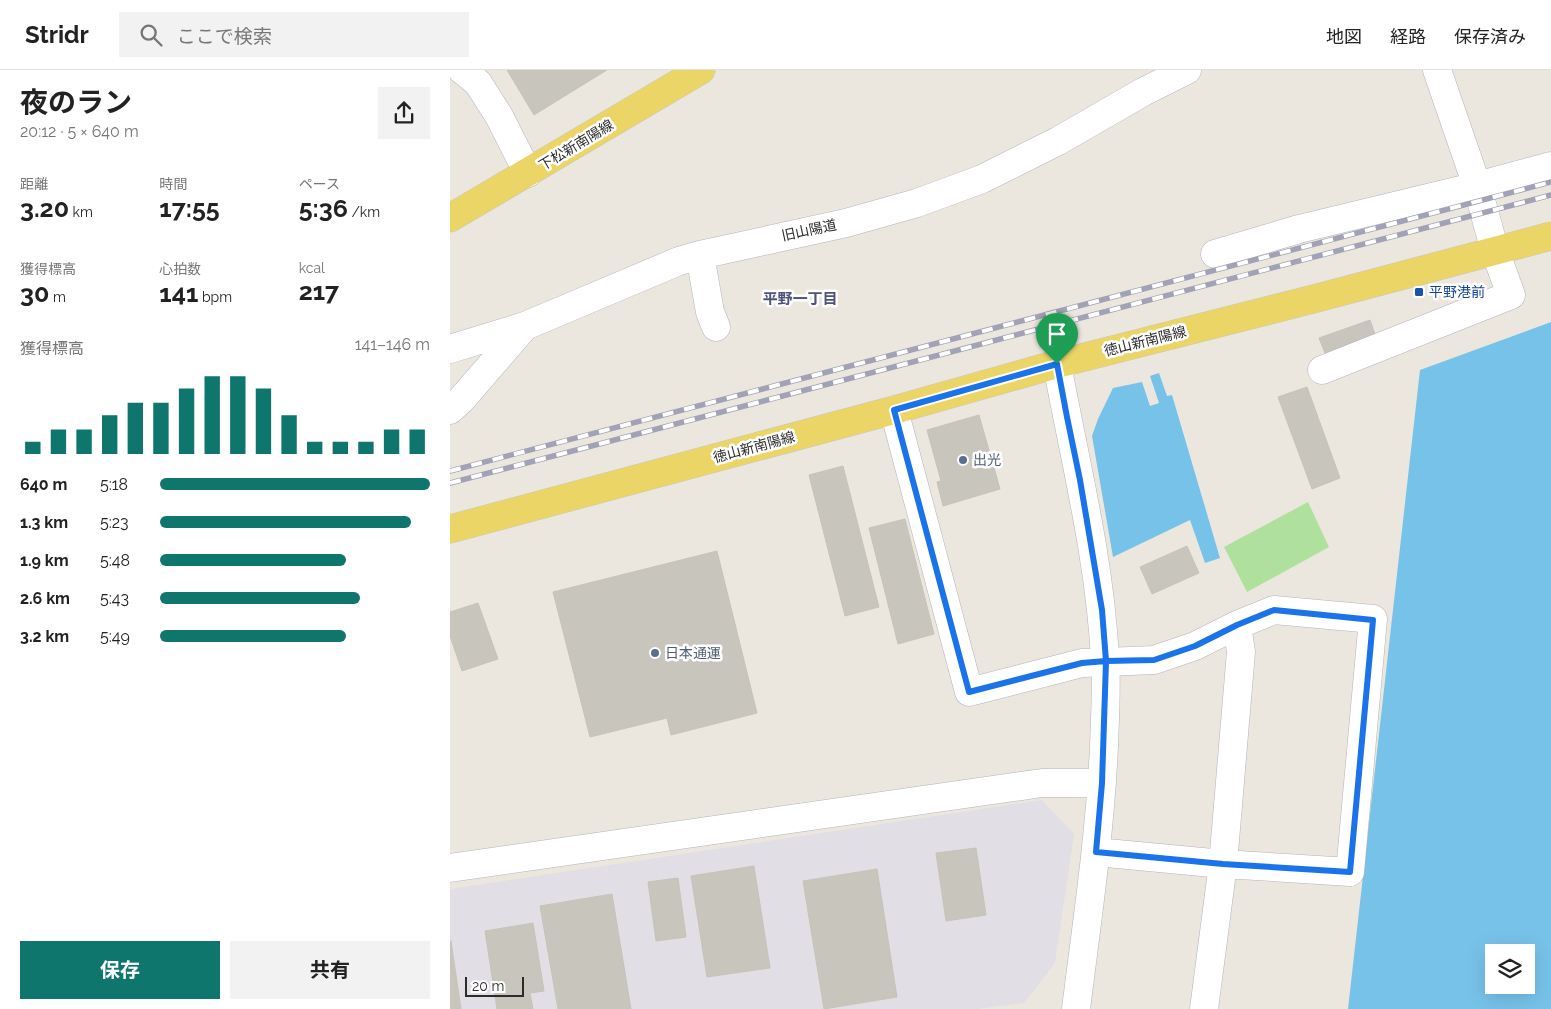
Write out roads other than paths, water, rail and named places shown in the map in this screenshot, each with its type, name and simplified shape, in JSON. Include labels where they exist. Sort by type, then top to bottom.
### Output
[{"type":"main road","name":"下松新南陽線","points":[[450,218],[700,70]]},
{"type":"main road","name":"徳山新南陽線","points":[[450,529],[894,410],[1057,364],[1551,236]]},
{"type":"street","points":[[462,70],[478,83],[499,116],[528,173]]},
{"type":"street","name":"旧山陽道","points":[[450,410],[461,400],[525,326],[671,265],[700,255],[846,223],[917,202],[982,179],[1058,141],[1143,92],[1187,70]]},
{"type":"street","points":[[1322,370],[1511,295],[1495,251],[1477,186],[1437,70]]},
{"type":"street","points":[[1215,254],[1299,229],[1551,166]]},
{"type":"street","points":[[700,255],[710,312],[716,327]]},
{"type":"street","points":[[450,349],[525,326]]},
{"type":"street","points":[[1057,364],[1080,480],[1102,610],[1106,661],[1102,783],[1096,852],[1076,1009]]},
{"type":"street","points":[[894,410],[969,692],[1082,663],[1154,660],[1195,646],[1237,625],[1274,610],[1373,620],[1350,872],[1223,864],[1096,852]]},
{"type":"street","points":[[1204,1009],[1223,864],[1241,652],[1237,625]]},
{"type":"street","points":[[450,868],[1042,783],[1102,783]]},
{"type":"water","points":[[1551,322],[1551,1009],[1348,1009],[1420,370]]},
{"type":"water","points":[[1159,373],[1167,396],[1172,395],[1220,558],[1205,563],[1190,520],[1113,557],[1092,436],[1113,388],[1142,382],[1150,406],[1159,403],[1150,376]]},
{"type":"railway","points":[[450,471],[1551,182]]},
{"type":"railway","points":[[450,483],[1551,195]]},
{"type":"place","name":"平野港前","points":[[1419,292]]},
{"type":"place","name":"出光","points":[[963,460]]},
{"type":"place","name":"日本通運","points":[[655,653]]},
{"type":"district","name":"平野一丁目","points":[[800,299]]}]
